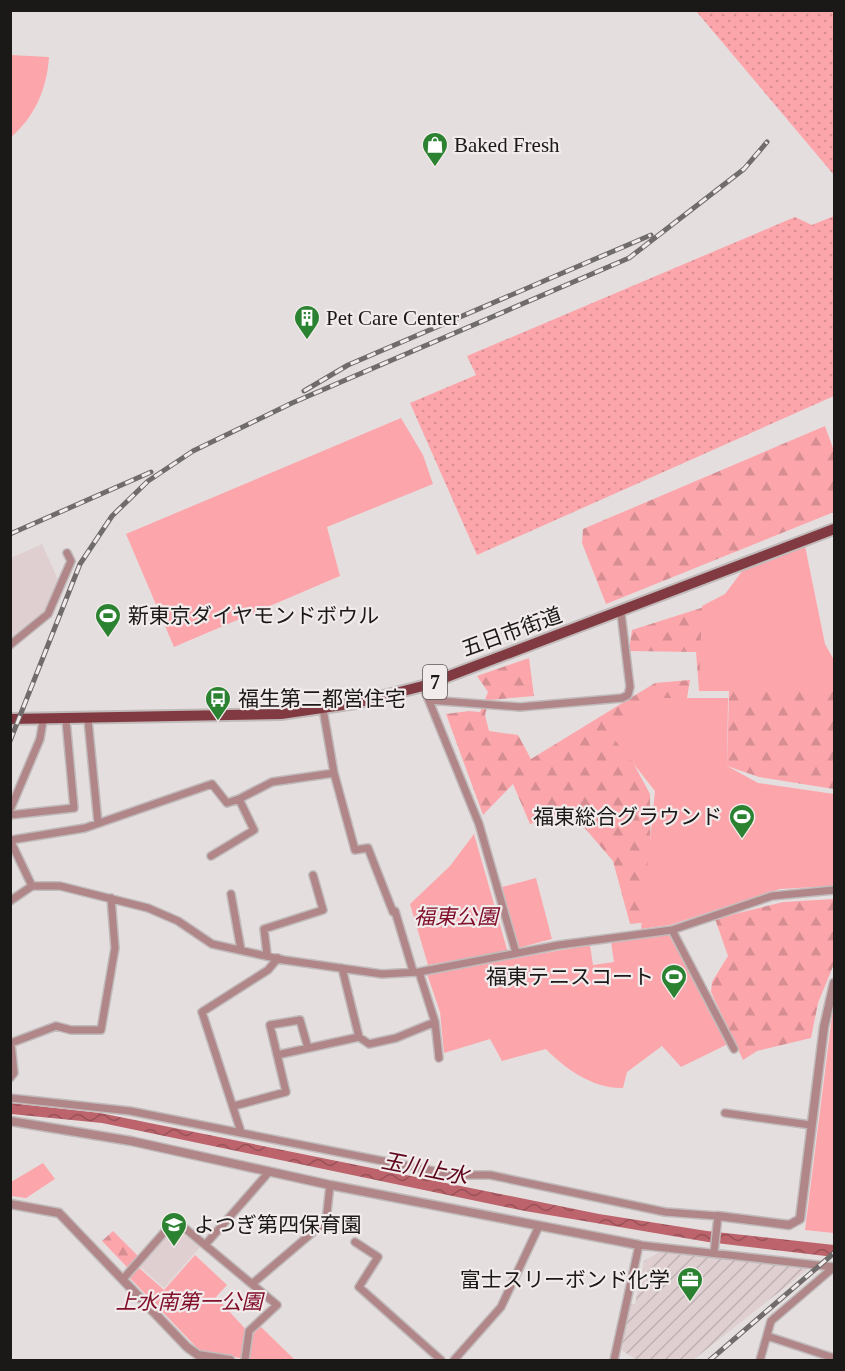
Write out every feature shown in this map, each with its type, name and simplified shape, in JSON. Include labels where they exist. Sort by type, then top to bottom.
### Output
[{"type":"main road","name":"五日市街道","points":[[10,719],[43,721],[281,714],[323,709],[423,686],[834,529]]},
{"type":"street","points":[[10,645],[48,614],[71,561],[67,553]]},
{"type":"street","points":[[429,700],[520,706],[622,698],[628,695],[630,687],[621,612]]},
{"type":"street","points":[[423,686],[479,824],[516,953]]},
{"type":"street","points":[[323,709],[334,773],[355,850],[368,848],[394,911],[435,1022],[439,1058]]},
{"type":"street","points":[[10,815],[74,808],[66,720]]},
{"type":"street","points":[[88,720],[98,823]]},
{"type":"street","points":[[10,810],[40,739],[43,721]]},
{"type":"street","points":[[32,886],[11,840],[85,828],[212,784],[227,803],[272,782],[334,773]]},
{"type":"street","points":[[211,856],[254,830],[239,799]]},
{"type":"street","points":[[267,954],[264,929],[323,910],[313,875]]},
{"type":"street","points":[[10,902],[32,886],[60,886],[148,908],[178,921],[212,944],[278,958],[382,974],[416,972],[516,953],[672,930],[772,896],[834,890]]},
{"type":"street","points":[[231,894],[241,950]]},
{"type":"street","points":[[10,1078],[14,1073],[11,1043],[56,1026],[71,1030],[101,1030],[115,948],[111,898]]},
{"type":"street","points":[[672,930],[734,1049]]},
{"type":"street","points":[[241,1132],[202,1012],[268,970],[278,958]]},
{"type":"street","points":[[342,968],[359,1037],[369,1044],[396,1038],[435,1022]]},
{"type":"street","points":[[10,1098],[130,1111],[454,1175],[490,1175],[664,1212],[789,1225],[800,1219],[824,1027],[834,984]]},
{"type":"street","points":[[234,1106],[286,1092],[270,1025],[300,1020],[308,1048]]},
{"type":"street","points":[[277,1055],[359,1037]]},
{"type":"street","points":[[725,1113],[811,1125]]},
{"type":"street","points":[[10,1121],[131,1141],[330,1185],[639,1245],[834,1267]]},
{"type":"street","points":[[205,1245],[269,1172]]},
{"type":"street","points":[[252,1284],[326,1221],[330,1185]]},
{"type":"street","points":[[10,1204],[59,1213],[198,1355],[230,1360]]},
{"type":"street","points":[[714,1253],[718,1219]]},
{"type":"street","points":[[123,1279],[175,1220],[277,1305],[249,1331],[245,1360]]},
{"type":"street","points":[[454,1360],[501,1307],[539,1226]]},
{"type":"street","points":[[355,1242],[378,1257],[359,1287],[441,1360]]},
{"type":"street","points":[[614,1360],[639,1245]]},
{"type":"street","points":[[760,1360],[771,1321],[834,1267]]},
{"type":"street","points":[[767,1336],[834,1358]]},
{"type":"shaded area","points":[[42,544],[60,584],[49,610],[11,641],[11,558]]},
{"type":"shaded area","points":[[176,1224],[201,1246],[164,1288],[138,1265]]},
{"type":"shaded area","points":[[661,1251],[808,1269],[693,1360],[637,1360],[621,1350],[630,1304],[635,1304],[644,1261]]},
{"type":"green space","points":[[696,11],[834,11],[834,175]]},
{"type":"green space","points":[[10,55],[49,57],[46,80],[38,101],[27,120],[11,137]]},
{"type":"green space","points":[[834,216],[834,396],[477,555],[410,403],[476,375],[467,356],[795,217],[812,225]]},
{"type":"green space","points":[[401,418],[423,455],[433,484],[327,527],[340,576],[174,647],[126,534]]},
{"type":"green space","points":[[825,426],[834,451],[834,512],[606,604],[582,543],[583,529]]},
{"type":"green space","points":[[805,546],[825,644],[834,660],[834,691],[699,691],[702,606],[725,594],[743,570]]},
{"type":"green space","points":[[723,601],[834,661],[834,789],[759,777],[727,766],[729,691],[699,691],[696,652],[629,651],[632,630]]},
{"type":"green space","points":[[529,658],[534,696],[489,700],[485,715],[489,731],[518,735],[531,759],[655,683],[690,680],[687,698],[639,711],[616,731],[650,794],[651,904],[659,921],[630,924],[613,861],[571,812],[530,824],[513,784],[483,815],[446,714],[480,712],[488,692],[477,676]]},
{"type":"green space","name":"福東総合グラウンド","points":[[660,698],[728,698],[727,766],[758,783],[834,794],[834,886],[780,889],[670,925],[641,929],[655,791],[607,730],[642,703]]},
{"type":"green space","name":"福東公園","points":[[474,834],[508,953],[428,965],[410,904],[450,866]]},
{"type":"green space","points":[[536,878],[552,939],[518,948],[502,887]]},
{"type":"green space","points":[[834,899],[834,964],[818,1003],[811,1038],[757,1051],[743,1060],[711,992],[712,982],[728,956],[715,919],[783,902]]},
{"type":"green space","points":[[668,933],[728,1044],[681,1067],[662,1046],[627,1072],[623,1088],[601,1085],[581,1076],[562,1064],[546,1049],[502,1061],[490,1039],[444,1053],[440,1012],[427,974],[590,945],[593,965],[614,962],[611,942]]},
{"type":"green space","points":[[834,1000],[834,1233],[805,1230]]},
{"type":"green space","points":[[43,1163],[55,1179],[26,1198],[11,1196],[11,1182]]},
{"type":"green space","points":[[113,1231],[138,1256],[127,1267],[102,1241]]},
{"type":"green space","name":"上水南第一公園","points":[[195,1255],[227,1285],[216,1297],[251,1335],[261,1327],[295,1360],[253,1360],[201,1352],[129,1277],[137,1266],[164,1290]]},
{"type":"water","points":[[10,1103],[100,1113],[599,1214],[707,1231],[834,1245],[834,1257],[708,1242],[525,1211],[102,1123],[11,1114]]},
{"type":"railway","points":[[10,741],[80,564],[112,516],[148,481],[193,451],[292,403],[629,258],[744,169],[767,142]]},
{"type":"railway","points":[[304,391],[348,365],[651,235]]},
{"type":"railway","points":[[10,534],[151,472]]},
{"type":"railway","points":[[710,1360],[834,1253]]},
{"type":"place","name":"Baked Fresh","points":[[435,168]]},
{"type":"place","name":"Pet Care Center","points":[[307,341]]},
{"type":"place","name":"新東京ダイヤモンドボウル","points":[[108,639]]},
{"type":"place","name":"福生第二都営住宅","points":[[218,722]]},
{"type":"place","name":"福東総合グラウンド","points":[[742,840]]},
{"type":"place","name":"福東テニスコート","points":[[674,1000]]},
{"type":"place","name":"よつぎ第四保育園","points":[[174,1248]]},
{"type":"place","name":"富士スリーボンド化学","points":[[690,1303]]},
{"type":"water label","name":"玉川上水","points":[[425,1168]]}]
